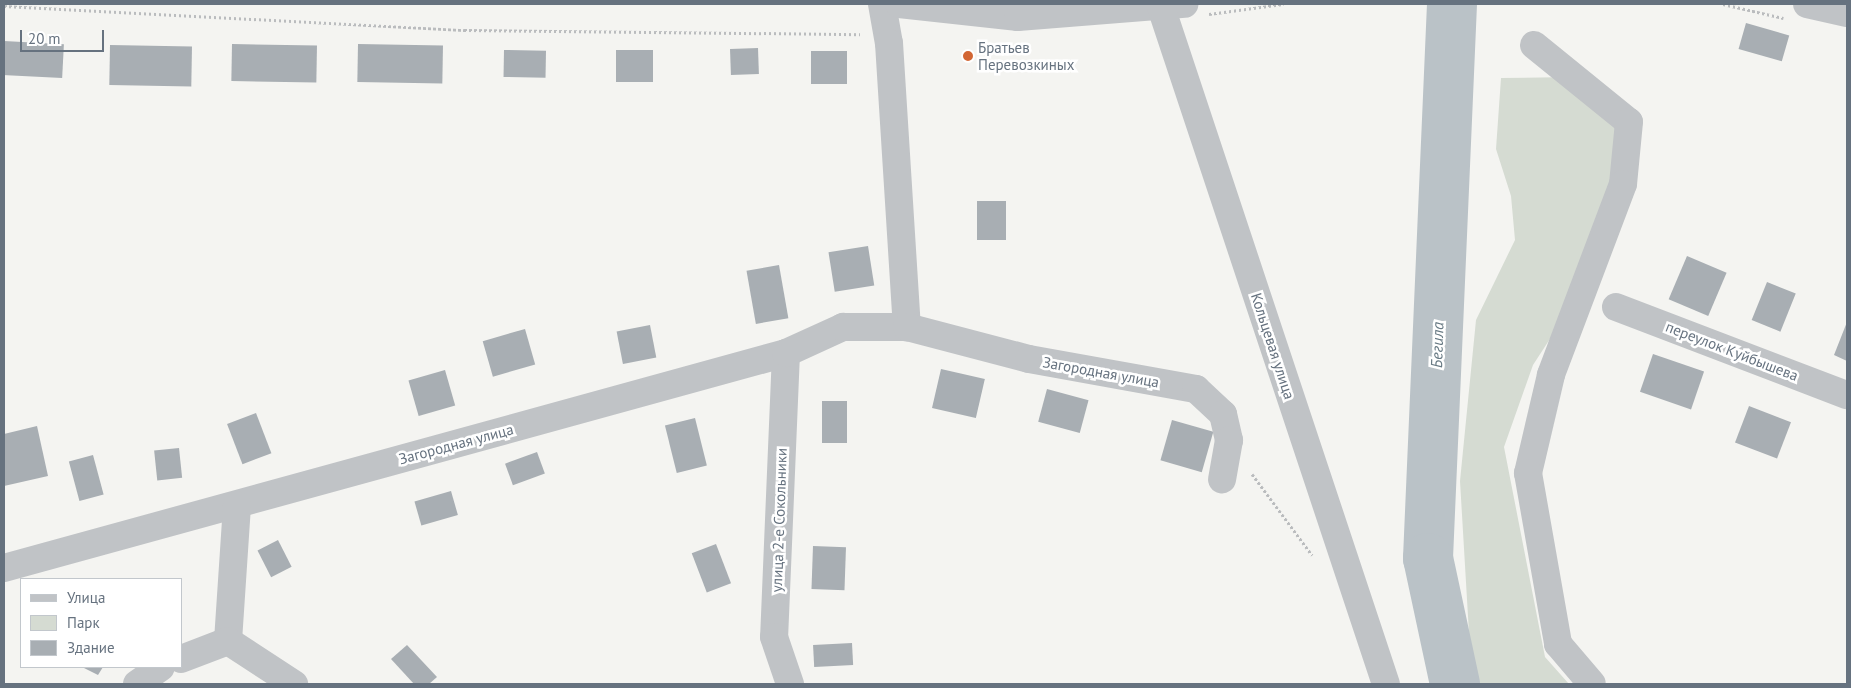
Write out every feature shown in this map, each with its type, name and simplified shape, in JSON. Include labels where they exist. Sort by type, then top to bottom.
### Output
[{"type":"street","points":[[882,4],[888,35],[907,327]]},
{"type":"street","points":[[899,4],[1018,17],[1170,10]]},
{"type":"street","points":[[1807,4],[1847,14]]},
{"type":"street","name":"Кольцевая улица","points":[[1170,10],[1386,684]]},
{"type":"street","points":[[1534,45],[1629,122],[1623,184],[1551,375],[1528,473],[1558,644],[1592,684]]},
{"type":"street","name":"переулок Куйбышева","points":[[1616,307],[1847,395]]},
{"type":"street","name":"Загородная улица","points":[[4,568],[786,352],[843,328],[907,327],[1029,359],[1196,388],[1223,414],[1229,440],[1222,479]]},
{"type":"street","name":"улица 2-е Сокольники","points":[[786,352],[774,637],[790,684]]},
{"type":"street","points":[[228,641],[237,505]]},
{"type":"street","points":[[182,659],[228,641]]},
{"type":"street","points":[[228,641],[294,684]]},
{"type":"street","points":[[137,684],[160,668]]},
{"type":"path","points":[[1170,10],[1283,4]]},
{"type":"path","points":[[4,6],[464,30],[888,35]]},
{"type":"path","points":[[1229,440],[1317,562]]},
{"type":"green space","points":[[1574,77],[1624,136],[1596,268],[1533,365],[1504,447],[1545,657],[1569,684],[1472,684],[1460,481],[1476,320],[1515,240],[1511,196],[1496,149],[1501,78]]},
{"type":"building","points":[[1746,23],[1789,35],[1782,61],[1739,49]]},
{"type":"building","points":[[4,41],[64,44],[62,78],[4,75]]},
{"type":"building","points":[[232,44],[317,45],[316,82],[231,81]]},
{"type":"building","points":[[358,44],[443,45],[442,83],[357,82]]},
{"type":"building","points":[[110,45],[192,46],[191,86],[109,85]]},
{"type":"building","points":[[758,48],[759,74],[731,75],[730,49]]},
{"type":"building","points":[[504,50],[546,51],[546,78],[504,77]]},
{"type":"building","points":[[616,50],[653,50],[653,82],[616,82]]},
{"type":"building","points":[[811,51],[847,51],[847,84],[811,84]]},
{"type":"building","points":[[977,201],[1006,201],[1006,240],[977,240]]},
{"type":"building","points":[[868,246],[874,286],[835,292],[828,252]]},
{"type":"building","points":[[1687,256],[1727,273],[1708,316],[1669,299]]},
{"type":"building","points":[[779,265],[788,318],[756,324],[747,271]]},
{"type":"building","points":[[1767,282],[1796,294],[1780,332],[1752,320]]},
{"type":"building","points":[[1847,322],[1847,361],[1834,355]]},
{"type":"building","points":[[650,325],[656,357],[623,364],[617,331]]},
{"type":"building","points":[[525,329],[535,365],[493,377],[483,341]]},
{"type":"building","points":[[1653,354],[1704,372],[1691,409],[1640,392]]},
{"type":"building","points":[[941,369],[985,379],[976,418],[932,408]]},
{"type":"building","points":[[445,370],[455,406],[419,416],[408,380]]},
{"type":"building","points":[[1047,389],[1089,400],[1080,433],[1038,422]]},
{"type":"building","points":[[822,401],[847,401],[847,443],[822,443]]},
{"type":"building","points":[[1749,406],[1791,422],[1777,459],[1735,442]]},
{"type":"building","points":[[256,413],[271,453],[242,464],[227,424]]},
{"type":"building","points":[[695,418],[707,466],[677,473],[665,425]]},
{"type":"building","points":[[1172,420],[1213,432],[1202,472],[1160,460]]},
{"type":"building","points":[[37,426],[48,476],[4,486],[4,434]]},
{"type":"building","points":[[179,448],[182,478],[157,480],[154,451]]},
{"type":"building","points":[[537,452],[545,474],[513,485],[505,464]]},
{"type":"building","points":[[93,455],[104,495],[79,501],[69,461]]},
{"type":"building","points":[[451,491],[458,515],[421,526],[414,501]]},
{"type":"building","points":[[278,540],[292,567],[271,577],[258,550]]},
{"type":"building","points":[[716,544],[731,583],[707,593],[692,553]]},
{"type":"building","points":[[813,546],[846,547],[844,590],[811,589]]},
{"type":"building","points":[[852,643],[853,665],[814,667],[813,645]]},
{"type":"building","points":[[407,645],[437,677],[429,684],[414,684],[391,659]]},
{"type":"building","points":[[84,668],[102,668],[98,675]]},
{"type":"waterway","name":"Бегила","points":[[1452,4],[1428,558],[1455,684]]},
{"type":"place","name":"Братьев Перевозкиных","points":[[968,56]]}]
